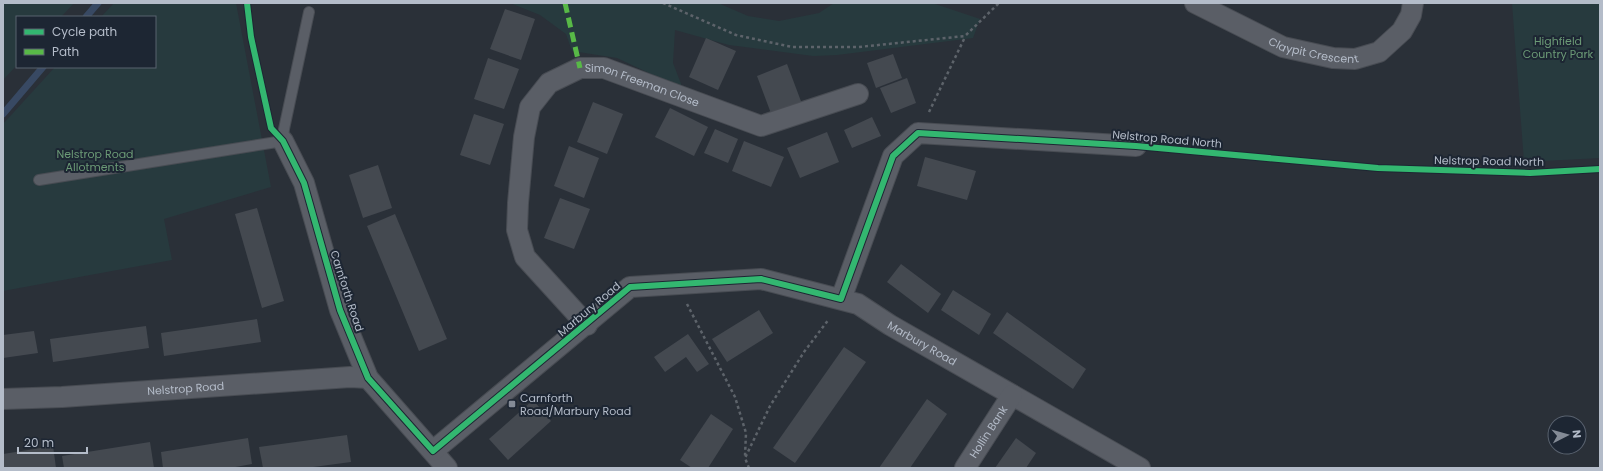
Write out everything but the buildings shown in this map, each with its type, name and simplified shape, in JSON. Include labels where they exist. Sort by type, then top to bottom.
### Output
[{"type":"street","name":"Claypit Crescent","points":[[1195,3],[1283,47],[1333,58],[1355,60],[1378,52],[1402,31],[1411,15],[1413,3]]},
{"type":"street","name":"Simon Freeman Close","points":[[587,325],[525,256],[517,230],[524,137],[530,107],[549,83],[580,68],[604,68],[761,126],[858,94]]},
{"type":"street","name":"Nelstrop Road North","points":[[918,134],[1136,146]]},
{"type":"street","points":[[841,299],[893,156],[918,134]]},
{"type":"street","name":"Carnforth Road","points":[[283,141],[304,183],[340,310],[368,378],[447,468]]},
{"type":"street","name":"Marbury Road","points":[[433,451],[587,325],[630,287],[762,279],[858,304],[890,325],[1140,468]]},
{"type":"street","name":"Nelstrop Road","points":[[3,399],[70,397],[350,377],[368,378]]},
{"type":"street","name":"Hollin Bank","points":[[965,468],[1012,395]]},
{"type":"lane","points":[[39,180],[283,141],[284,129],[309,12]]},
{"type":"path","points":[[663,3],[736,34],[792,47],[859,47],[965,36]]},
{"type":"path","points":[[918,134],[965,36],[999,3]]},
{"type":"path","points":[[677,284],[735,397],[746,433],[745,458],[749,468]]},
{"type":"path","points":[[745,458],[770,406],[804,352],[839,307],[841,299]]},
{"type":"green space","points":[[3,3],[74,3],[62,16],[16,16],[16,66],[3,80]]},
{"type":"green space","name":"Nelstrop Road Allotments","points":[[114,3],[236,3],[271,187],[164,219],[172,260],[3,291],[3,124],[54,68],[156,68],[156,16],[102,16]]},
{"type":"green space","points":[[510,3],[718,3],[748,16],[779,21],[819,13],[834,3],[932,3],[980,19],[973,38],[837,55],[813,56],[729,45],[675,30],[673,63],[683,89],[617,58],[572,51],[566,34],[540,15]]},
{"type":"green space","name":"Highfield Country Park","points":[[1512,3],[1600,3],[1600,158],[1524,162]]},
{"type":"waterway","points":[[87,16],[98,3]]},
{"type":"waterway","points":[[3,114],[42,68]]},
{"type":"marked path","points":[[565,3],[580,68]]},
{"type":"cycle path","points":[[247,3],[251,37],[271,128],[283,141],[304,183],[340,310],[368,378],[433,451],[630,287],[761,279],[841,299],[893,156],[918,133],[1136,146],[1378,168],[1530,173],[1600,169]]},
{"type":"place","name":"Carnforth Road/Marbury Road","points":[[512,404]]}]
